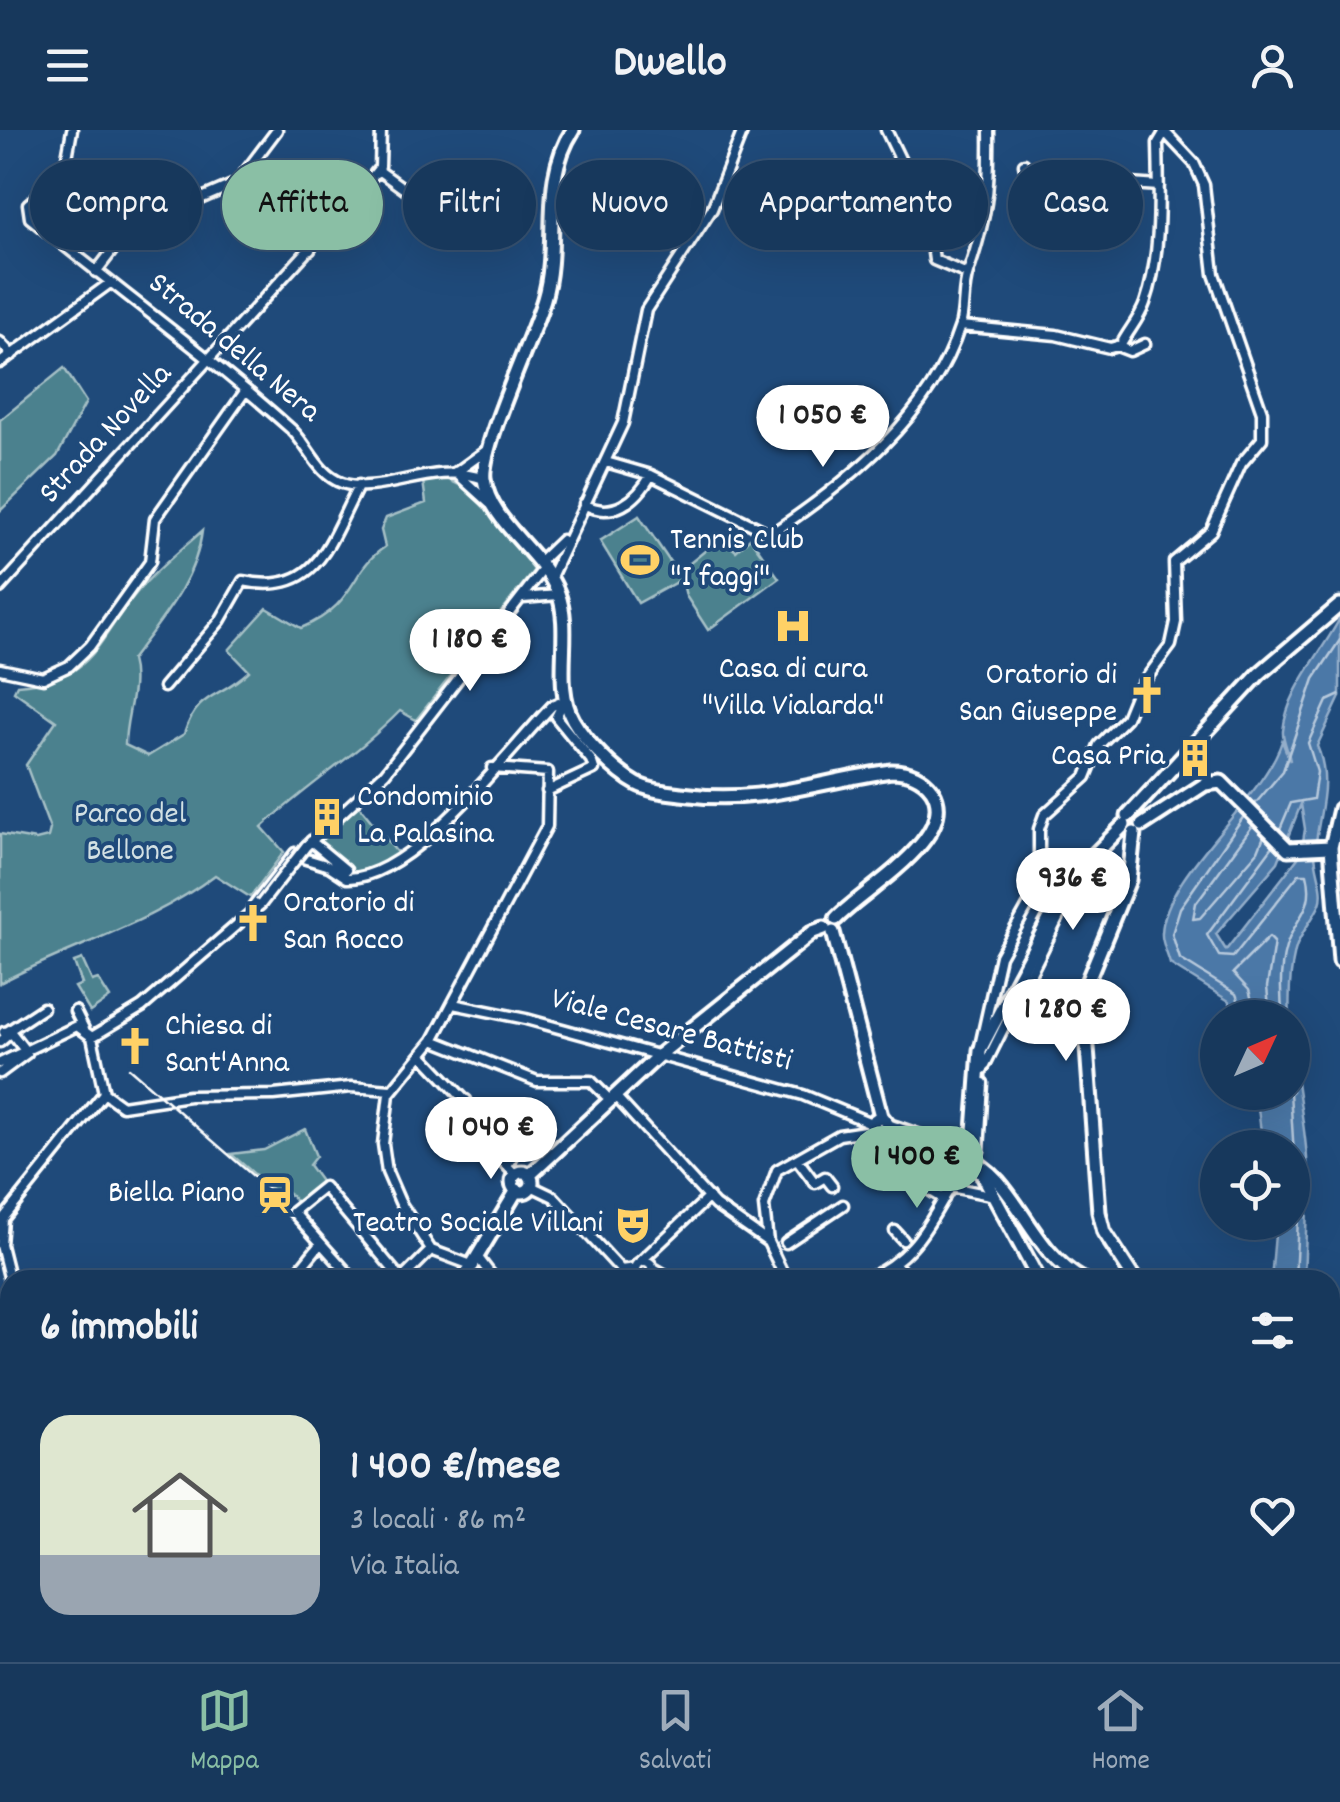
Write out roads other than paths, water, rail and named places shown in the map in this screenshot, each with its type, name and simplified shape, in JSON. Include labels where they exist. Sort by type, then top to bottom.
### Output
[{"type":"main road","points":[[471,1270],[517,1190],[658,1056],[813,932],[831,926],[932,832],[937,802],[924,782],[911,774],[891,771],[737,800],[652,790],[621,772],[578,727],[566,700],[565,629],[559,595],[544,569],[495,508],[484,479],[490,448],[544,300],[553,260],[550,200],[557,158],[573,130]]},
{"type":"main road","points":[[1129,1270],[1104,1232],[1099,1212],[1085,1032],[1086,978],[1130,880],[1134,824],[1154,789],[1259,674],[1340,605]]},
{"type":"main road","points":[[1035,1270],[972,1158],[980,1050],[1060,896],[1086,863],[1134,824],[1205,784],[1220,782],[1232,789],[1294,850],[1329,851]]},
{"type":"main road","points":[[1340,809],[1329,851],[1340,962]]},
{"type":"main road","points":[[831,926],[879,1126],[972,1158],[997,1180],[1052,1257],[1070,1270]]},
{"type":"main road","points":[[511,1169],[530,1180]]},
{"type":"main road","points":[[511,1169],[517,1190]]},
{"type":"street","name":"Strada della Nera","points":[[72,130],[64,174],[33,198],[27,210],[30,218],[246,390],[309,447],[328,476],[359,484]]},
{"type":"street","points":[[253,160],[276,130]]},
{"type":"street","points":[[379,160],[381,130]]},
{"type":"street","points":[[92,1037],[142,1007],[250,916],[309,844],[385,773],[544,569],[584,504],[627,412],[646,310],[712,209],[743,130]]},
{"type":"street","points":[[886,130],[928,217],[934,260],[967,274]]},
{"type":"street","points":[[606,462],[651,476],[771,534],[904,424],[947,356],[960,326],[967,274],[990,202],[990,130]]},
{"type":"street","points":[[980,1050],[980,1030],[1000,956],[1039,886],[1041,822],[1048,810],[1086,777],[1099,745],[1126,718],[1137,691],[1171,645],[1176,622],[1174,562],[1211,530],[1241,464],[1262,439],[1262,412],[1214,274],[1204,185],[1194,163],[1163,131],[1158,144],[1155,254],[1144,306],[1118,346]]},
{"type":"street","points":[[1143,186],[1159,186]]},
{"type":"street","points":[[96,272],[128,230],[222,189]]},
{"type":"street","name":"Strada Novella","points":[[0,588],[310,250]]},
{"type":"street","points":[[0,363],[110,283]]},
{"type":"street","points":[[960,326],[1118,346],[1130,351],[1145,344]]},
{"type":"street","points":[[0,342],[12,355]]},
{"type":"street","points":[[0,669],[42,678],[69,666],[90,646],[150,562],[155,520],[246,390]]},
{"type":"street","points":[[455,472],[490,448]]},
{"type":"street","points":[[455,472],[495,508]]},
{"type":"street","points":[[164,686],[220,621],[231,595],[243,581],[286,584],[299,580],[318,561],[359,484],[455,472],[484,479]]},
{"type":"street","points":[[584,504],[595,510],[618,508],[636,496],[651,476]]},
{"type":"street","points":[[544,569],[566,537]]},
{"type":"street","points":[[516,604],[532,594],[559,595]]},
{"type":"street","points":[[250,916],[299,855],[329,866],[347,878],[394,866],[430,836],[552,706],[566,700]]},
{"type":"street","points":[[547,791],[594,769],[592,760],[556,718],[566,700]]},
{"type":"street","points":[[484,1270],[477,1263],[431,1250],[387,1172],[383,1144],[391,1090],[423,1056],[546,826],[548,772],[492,768]]},
{"type":"street","points":[[309,844],[346,870]]},
{"type":"street","points":[[1329,851],[1340,882]]},
{"type":"street","points":[[885,1270],[896,1264],[979,1151],[982,1070],[1086,863]]},
{"type":"street","points":[[1022,987],[1037,1011],[1085,1032]]},
{"type":"street","name":"Viale Cesare Battisti","points":[[453,1004],[804,1095],[879,1126]]},
{"type":"street","points":[[0,1042],[8,1031],[43,1008]]},
{"type":"street","points":[[75,1011],[92,1037],[104,1092],[122,1106],[189,1096],[274,1095],[351,1087],[391,1090]]},
{"type":"street","points":[[0,1063],[77,1026],[84,1029]]},
{"type":"street","points":[[8,1031],[22,1052]]},
{"type":"street","points":[[432,1040],[537,1080],[592,1081],[709,1198],[776,1245]]},
{"type":"street","points":[[0,1074],[22,1052]]},
{"type":"street","points":[[423,1056],[515,1153],[511,1169]]},
{"type":"street","points":[[2,1259],[4,1219],[104,1092]]},
{"type":"street","points":[[466,1100],[473,1132],[511,1169]]},
{"type":"street","points":[[783,1270],[764,1206],[771,1180],[776,1170],[838,1135],[879,1126],[899,1158],[928,1191],[944,1199]]},
{"type":"street","points":[[797,1159],[816,1183],[826,1177],[832,1186]]},
{"type":"street","points":[[872,1178],[885,1168]]},
{"type":"street","points":[[530,1180],[554,1197],[622,1270],[638,1265],[659,1270]]},
{"type":"street","points":[[345,1270],[293,1212],[324,1187],[393,1270]]},
{"type":"street","points":[[951,1187],[997,1197]]},
{"type":"street","points":[[638,1265],[709,1198]]},
{"type":"street","points":[[776,1245],[843,1205]]},
{"type":"street","points":[[894,1231],[909,1246]]},
{"type":"street","points":[[298,1270],[318,1239]]},
{"type":"street","points":[[650,1270],[666,1240]]},
{"type":"street","points":[[411,1270],[431,1250]]},
{"type":"street","points":[[658,1254],[667,1270]]},
{"type":"street","points":[[896,1264],[901,1270]]},
{"type":"street","points":[[638,1265],[640,1270]]},
{"type":"water","points":[[1340,618],[1340,697],[1317,746],[1324,773],[1315,851],[1321,898],[1297,945],[1289,1000],[1227,1000],[1170,964],[1162,933],[1167,910],[1179,886],[1256,787],[1282,741],[1290,761],[1283,734],[1291,701]],"holes":[[[1301,804],[1305,829],[1301,854],[1226,950],[1216,934],[1278,862]]]},
{"type":"water","points":[[1258,1110],[1301,1110],[1303,1130],[1261,1130]]},
{"type":"water","points":[[1275,1240],[1306,1240],[1304,1270],[1272,1270]]},
{"type":"railway","points":[[129,1068],[275,1195]]},
{"type":"place","name":"Tennis Club \"I faggi\"","points":[[640,560]]},
{"type":"place","name":"Casa di cura \"Villa Vialarda\"","points":[[793,626]]},
{"type":"place","name":"Oratorio di San Giuseppe","points":[[1147,695]]},
{"type":"place","name":"Casa Pria","points":[[1195,758]]},
{"type":"place","name":"Condominio La Palasina","points":[[327,817]]},
{"type":"place","name":"Oratorio di San Rocco","points":[[253,923]]},
{"type":"place","name":"Chiesa di Sant'Anna","points":[[135,1046]]},
{"type":"place","name":"Biella Piano","points":[[275,1195]]},
{"type":"place","name":"Teatro Sociale Villani","points":[[633,1225]]},
{"type":"park label","name":"Parco del Bellone","points":[[130,834]]}]
